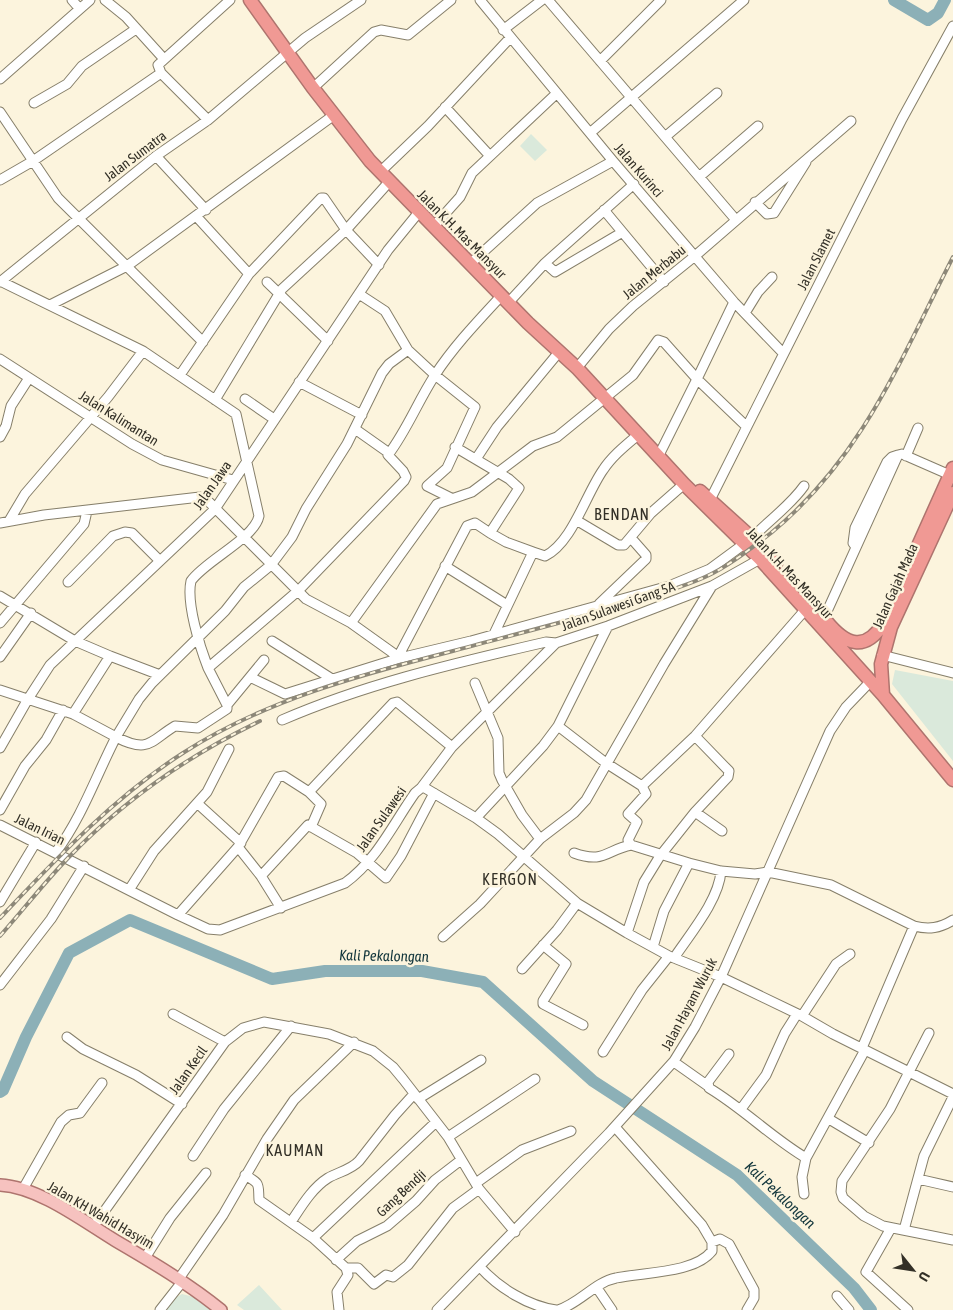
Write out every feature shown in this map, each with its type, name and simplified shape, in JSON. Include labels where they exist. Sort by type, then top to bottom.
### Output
[{"type":"highway","name":"Jalan K.H. Mas Mansyur","points":[[250,0],[313,88],[389,182],[505,299],[577,368],[684,484],[709,503]]},
{"type":"highway","points":[[896,604],[951,471]]},
{"type":"highway","name":"Jalan K.H. Mas Mansyur","points":[[674,472],[748,541],[840,636],[858,643],[870,640],[896,604]]},
{"type":"highway","name":"Jalan Gajah Mada","points":[[883,695],[880,672],[882,656],[896,604],[953,493]]},
{"type":"highway","name":"Jalan K.H. Mas Mansyur","points":[[748,541],[760,559],[883,695],[953,780]]},
{"type":"main road","name":"Jalan KH Wahid Hasyim","points":[[0,1186],[23,1190],[65,1210],[146,1258],[221,1310]]},
{"type":"street","points":[[72,0],[79,8]]},
{"type":"street","points":[[0,79],[90,0]]},
{"type":"street","points":[[105,0],[164,59]]},
{"type":"street","points":[[208,120],[161,73],[158,65],[230,0]]},
{"type":"street","name":"Jalan Sumatra","points":[[0,281],[156,156],[208,120],[288,53],[361,0]]},
{"type":"street","points":[[313,88],[374,32],[381,30],[408,35],[451,0]]},
{"type":"street","name":"Jalan Kurinci","points":[[480,0],[556,94],[734,302],[783,353]]},
{"type":"street","points":[[503,30],[542,0]]},
{"type":"street","points":[[548,0],[630,99],[736,220]]},
{"type":"street","points":[[600,61],[661,0]]},
{"type":"street","points":[[590,133],[744,0]]},
{"type":"street","name":"Jalan Slamet","points":[[709,503],[746,426],[919,87],[953,26]]},
{"type":"street","points":[[34,103],[67,84],[82,66],[136,29]]},
{"type":"street","points":[[380,172],[510,38]]},
{"type":"street","points":[[0,180],[33,161],[161,73]]},
{"type":"street","points":[[665,137],[718,92]]},
{"type":"street","points":[[434,226],[460,197],[469,178],[556,94]]},
{"type":"street","points":[[445,107],[490,156]]},
{"type":"street","points":[[0,112],[58,198],[79,216],[203,342]]},
{"type":"street","points":[[50,305],[128,266],[334,115]]},
{"type":"street","name":"Jalan Merbabu","points":[[577,368],[609,329],[633,306],[695,256],[851,120]]},
{"type":"street","points":[[699,177],[758,126]]},
{"type":"street","name":"Jalan Merbabu","points":[[755,202],[768,214],[774,213],[810,155]]},
{"type":"street","points":[[156,156],[206,210]]},
{"type":"street","points":[[471,263],[537,203],[613,161]]},
{"type":"street","points":[[215,400],[278,294],[288,282],[346,230],[389,182]]},
{"type":"street","points":[[388,453],[403,434],[435,376],[458,345],[505,299],[634,184]]},
{"type":"street","points":[[180,375],[249,274],[321,198],[324,198],[346,230],[379,265]]},
{"type":"street","points":[[604,210],[621,233],[664,282]]},
{"type":"street","name":"Jalan Jawa","points":[[0,748],[50,665],[215,509],[359,294],[419,212]]},
{"type":"street","points":[[196,216],[249,274]]},
{"type":"street","points":[[545,263],[555,272],[621,233]]},
{"type":"street","points":[[745,313],[758,292],[772,277]]},
{"type":"street","points":[[0,281],[143,351],[236,414],[259,516],[255,525],[191,581],[191,594],[198,636],[208,668],[227,705]]},
{"type":"street","points":[[267,282],[328,341]]},
{"type":"street","points":[[359,294],[385,311],[408,350],[435,376],[475,407],[447,468],[427,486],[450,498]]},
{"type":"street","points":[[659,455],[734,302]]},
{"type":"street","points":[[351,623],[437,504],[472,492],[533,446],[557,437],[641,367],[658,340],[664,342],[697,379],[746,426]]},
{"type":"street","points":[[56,852],[86,803],[98,771],[139,699],[160,674],[225,611],[244,587],[271,565],[292,537],[306,509],[355,429],[382,373],[389,364],[408,350]]},
{"type":"street","points":[[4,522],[143,351]]},
{"type":"street","points":[[476,459],[497,427],[559,352]]},
{"type":"street","name":"Jalan Kalimantan","points":[[0,360],[91,416],[132,444],[162,460],[233,480]]},
{"type":"street","points":[[0,437],[11,406],[29,378]]},
{"type":"street","points":[[299,382],[362,415]]},
{"type":"street","points":[[245,399],[274,419]]},
{"type":"street","points":[[824,618],[856,547],[902,455],[918,428]]},
{"type":"street","points":[[208,668],[299,590],[404,481],[405,474],[388,456],[388,453],[355,429]]},
{"type":"street","points":[[399,657],[466,526],[475,523],[506,542],[542,555],[550,553],[562,541],[576,520],[603,469],[639,434]]},
{"type":"street","points":[[455,447],[498,472],[518,486],[520,490],[490,533]]},
{"type":"street","points":[[902,455],[951,471]]},
{"type":"street","points":[[576,520],[619,545],[625,544],[651,513],[684,484]]},
{"type":"street","points":[[250,677],[285,694],[399,657],[494,634],[689,579],[710,569],[748,541],[772,516],[789,504],[804,486]]},
{"type":"street","points":[[4,522],[195,496],[205,499],[310,602],[351,623],[399,657]]},
{"type":"street","points":[[0,623],[14,604],[84,524],[87,511]]},
{"type":"street","points":[[68,582],[112,536],[120,532],[132,533],[160,562]]},
{"type":"street","points":[[599,605],[646,559],[646,555],[631,538]]},
{"type":"street","points":[[494,634],[534,552]]},
{"type":"street","name":"Jalan Sulawesi Gang 5A","points":[[421,788],[452,747],[556,643],[608,626],[712,586],[760,559]]},
{"type":"street","points":[[445,566],[508,605]]},
{"type":"street","points":[[443,937],[480,904],[540,839],[580,807],[712,586]]},
{"type":"street","points":[[0,596],[75,641],[160,674]]},
{"type":"street","points":[[642,786],[695,736],[805,610]]},
{"type":"street","points":[[0,657],[31,613]]},
{"type":"street","points":[[476,818],[506,787],[558,726],[608,626]]},
{"type":"street","points":[[272,642],[332,679]]},
{"type":"street","points":[[282,720],[319,704],[401,677],[533,644],[556,643]]},
{"type":"street","points":[[73,714],[110,656]]},
{"type":"street","points":[[882,656],[953,673]]},
{"type":"street","points":[[0,690],[73,714],[130,743],[151,744],[175,726],[201,727],[225,711],[227,705],[264,660]]},
{"type":"street","name":"Jalan Hayam Wuruk","points":[[437,1310],[515,1232],[674,1062],[721,977],[830,731],[846,708],[870,682]]},
{"type":"street","points":[[475,683],[498,738],[499,773],[522,816],[540,839]]},
{"type":"street","points":[[309,792],[396,702],[452,747]]},
{"type":"street","points":[[0,810],[25,766],[46,740],[63,710]]},
{"type":"street","points":[[558,726],[606,763],[642,786],[646,794],[628,814],[637,822],[628,840],[631,845],[660,856],[721,871],[755,874],[768,872],[831,885],[914,926],[941,927],[953,920]]},
{"type":"street","points":[[627,933],[644,882],[660,856],[695,812],[728,777],[729,772],[695,736]]},
{"type":"street","points":[[129,890],[154,851],[197,803],[215,778],[229,749]]},
{"type":"street","points":[[178,915],[196,891],[239,845],[278,777],[284,776],[309,792],[321,804],[318,830]]},
{"type":"street","name":"Jalan Sulawesi","points":[[68,858],[178,915],[208,929],[220,930],[345,883],[369,862],[414,794],[421,788],[434,793],[476,818],[498,834],[577,903],[627,933],[672,957],[721,977],[799,1015],[910,1071],[953,1096]]},
{"type":"street","points":[[261,876],[306,826],[318,830],[369,862],[386,878],[401,856],[434,793]]},
{"type":"street","points":[[197,803],[239,845],[281,908]]},
{"type":"street","points":[[695,812],[722,831]]},
{"type":"street","name":"Jalan Irian","points":[[0,825],[68,858]]},
{"type":"street","points":[[0,902],[36,842]]},
{"type":"street","points":[[574,853],[584,857],[607,856],[631,845]]},
{"type":"street","points":[[652,947],[664,912],[689,863]]},
{"type":"street","points":[[0,985],[50,919],[84,866]]},
{"type":"street","points":[[603,1052],[642,990],[672,957],[713,899],[720,884],[721,871]]},
{"type":"street","points":[[522,969],[577,903]]},
{"type":"street","points":[[804,1194],[802,1176],[806,1158],[829,1119],[864,1049],[914,926]]},
{"type":"street","points":[[543,945],[566,964],[543,1004],[583,1025]]},
{"type":"street","points":[[740,1109],[766,1076],[785,1033],[836,964],[850,954]]},
{"type":"street","points":[[173,1014],[225,1042]]},
{"type":"street","name":"Jalan Kecil","points":[[93,1227],[225,1042],[236,1032],[252,1024],[264,1022],[329,1034],[354,1042],[373,1051],[393,1067],[448,1138],[478,1186],[515,1232]]},
{"type":"street","points":[[192,1156],[224,1109],[291,1026]]},
{"type":"street","points":[[929,1033],[910,1071],[869,1143],[842,1181],[841,1192],[844,1198],[864,1216],[875,1222],[891,1228],[953,1240]]},
{"type":"street","points":[[67,1037],[83,1049],[136,1075],[182,1104]]},
{"type":"street","points":[[160,1310],[223,1215],[245,1175],[294,1100],[354,1042]]},
{"type":"street","points":[[708,1086],[708,1082],[729,1054]]},
{"type":"street","points":[[291,1222],[305,1202],[326,1179],[355,1166],[395,1115],[416,1097],[482,1060]]},
{"type":"street","points":[[674,1062],[740,1109],[782,1144],[806,1158]]},
{"type":"street","points":[[448,1138],[535,1079]]},
{"type":"street","points":[[23,1190],[61,1122],[68,1115],[80,1113],[102,1082]]},
{"type":"street","points":[[904,1230],[929,1144],[953,1096]]},
{"type":"street","points":[[829,1119],[869,1143]]},
{"type":"street","points":[[313,1238],[436,1122]]},
{"type":"street","points":[[480,1266],[498,1284],[511,1292],[535,1304],[557,1310],[616,1278],[674,1269],[704,1258],[712,1251],[712,1242],[702,1225],[616,1126]]},
{"type":"street","points":[[346,1268],[358,1268],[374,1284],[386,1275],[393,1277],[408,1265],[453,1208],[478,1186],[522,1150],[571,1131]]},
{"type":"street","name":"Gang Bendji","points":[[336,1260],[357,1242],[387,1226],[420,1197],[435,1180],[462,1160]]},
{"type":"street","points":[[146,1258],[170,1218],[206,1173]]},
{"type":"street","points":[[245,1175],[256,1181],[260,1186],[260,1200],[313,1238],[346,1268],[348,1274],[336,1294],[339,1310]]},
{"type":"street","points":[[918,1179],[953,1187]]},
{"type":"street","points":[[891,1228],[866,1272],[908,1310]]},
{"type":"street","points":[[712,1242],[720,1239],[729,1244],[754,1290],[754,1298],[747,1310]]},
{"type":"street","points":[[597,1288],[611,1310]]},
{"type":"street","points":[[837,1296],[849,1310]]},
{"type":"green space","points":[[531,134],[547,150],[535,161],[520,146]]},
{"type":"green space","points":[[895,670],[953,681],[953,761],[892,684]]},
{"type":"green space","points":[[259,1285],[282,1310],[244,1310],[237,1305]]},
{"type":"green space","points":[[182,1294],[194,1297],[211,1310],[165,1310],[175,1298]]},
{"type":"waterway","points":[[894,0],[928,20],[938,13],[945,0]]},
{"type":"waterway","name":"Kali Pekalongan","points":[[0,1092],[3,1090],[26,1037],[69,953],[130,920],[272,979],[325,971],[422,971],[483,982],[593,1081],[737,1175],[854,1288],[871,1310]]},
{"type":"railway","points":[[0,918],[64,851],[133,789],[183,753],[214,734],[280,704],[348,680],[666,592],[705,577],[739,557],[771,533],[803,504],[831,472],[855,439],[877,405],[896,370],[953,257]]},
{"type":"railway","points":[[0,936],[59,867],[111,817],[183,764],[260,721]]},
{"type":"district","name":"BENDAN","points":[[622,514]]},
{"type":"district","name":"KERGON","points":[[510,879]]},
{"type":"district","name":"KAUMAN","points":[[295,1150]]}]
